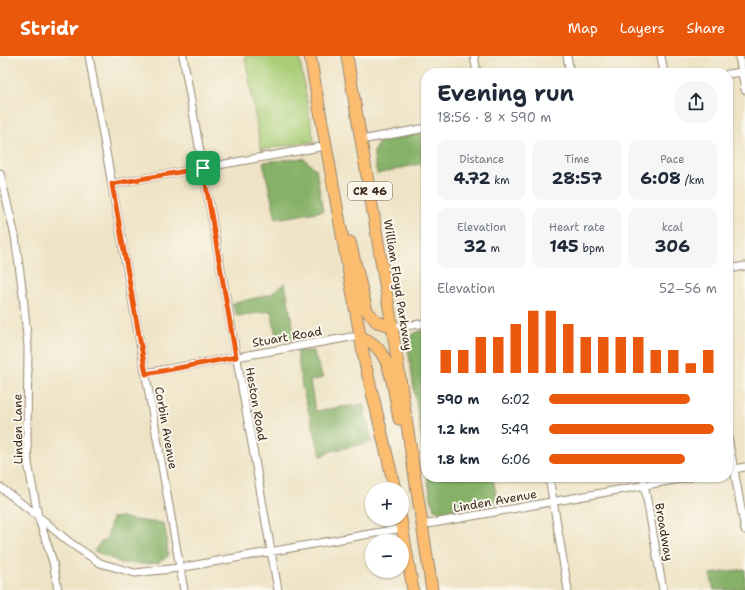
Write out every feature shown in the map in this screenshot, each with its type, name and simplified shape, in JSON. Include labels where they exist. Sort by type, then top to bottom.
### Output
[{"type":"highway","name":"CR 46","points":[[310,56],[360,337],[392,482]]},
{"type":"highway","name":"William Floyd Parkway","points":[[347,56],[392,326],[432,590]]},
{"type":"highway","points":[[337,208],[351,244],[365,308],[375,320],[392,326]]},
{"type":"highway","points":[[360,337],[377,347],[386,360],[406,450],[415,471]]},
{"type":"highway","points":[[403,526],[414,590]]},
{"type":"street","name":"Corbin Avenue","points":[[89,56],[184,590]]},
{"type":"street","name":"Heston Road","points":[[183,56],[278,590]]},
{"type":"street","points":[[474,56],[476,68]]},
{"type":"street","points":[[567,56],[569,68]]},
{"type":"street","points":[[661,56],[663,68]]},
{"type":"street","points":[[739,56],[745,90]]},
{"type":"street","points":[[733,73],[742,72]]},
{"type":"street","points":[[361,140],[421,129]]},
{"type":"street","points":[[112,184],[326,146]]},
{"type":"street","name":"Linden Lane","points":[[0,173],[15,236],[23,295],[28,347],[26,437],[28,463],[38,516],[53,562],[58,590]]},
{"type":"street","points":[[733,268],[745,266]]},
{"type":"street","points":[[392,326],[421,324]]},
{"type":"street","name":"Stuart Road","points":[[146,374],[351,337],[360,337]]},
{"type":"street","points":[[733,470],[745,467]]},
{"type":"street","points":[[733,479],[745,530]]},
{"type":"street","points":[[550,482],[568,590]]},
{"type":"street","name":"Broadway","points":[[644,482],[663,590]]},
{"type":"street","name":"Linden Avenue","points":[[422,525],[662,482]]},
{"type":"street","points":[[0,487],[69,542],[100,563],[135,573],[179,568],[271,552],[388,526]]},
{"type":"green space","points":[[245,56],[299,56],[314,141],[261,150]]},
{"type":"green space","points":[[421,134],[421,164],[377,174],[374,151],[383,140]]},
{"type":"green space","points":[[303,158],[316,169],[323,211],[276,219],[263,162]]},
{"type":"green space","points":[[285,283],[295,339],[277,341],[271,311],[237,316],[232,304],[271,294]]},
{"type":"green space","points":[[421,331],[421,435],[407,343],[410,337]]},
{"type":"green space","points":[[297,351],[313,351],[323,378],[310,381],[315,411],[363,404],[372,442],[331,451],[321,456],[302,387]]},
{"type":"green space","points":[[428,482],[494,482],[497,501],[492,505],[442,512],[434,509]]},
{"type":"green space","points":[[122,517],[133,520],[163,523],[166,533],[168,556],[158,563],[121,563],[94,551],[100,543],[107,538],[112,518]]},
{"type":"green space","points":[[745,569],[745,588],[736,590],[714,590],[710,574]]},
{"type":"route","points":[[203,168],[236,357],[146,374],[112,184],[203,168]]}]
